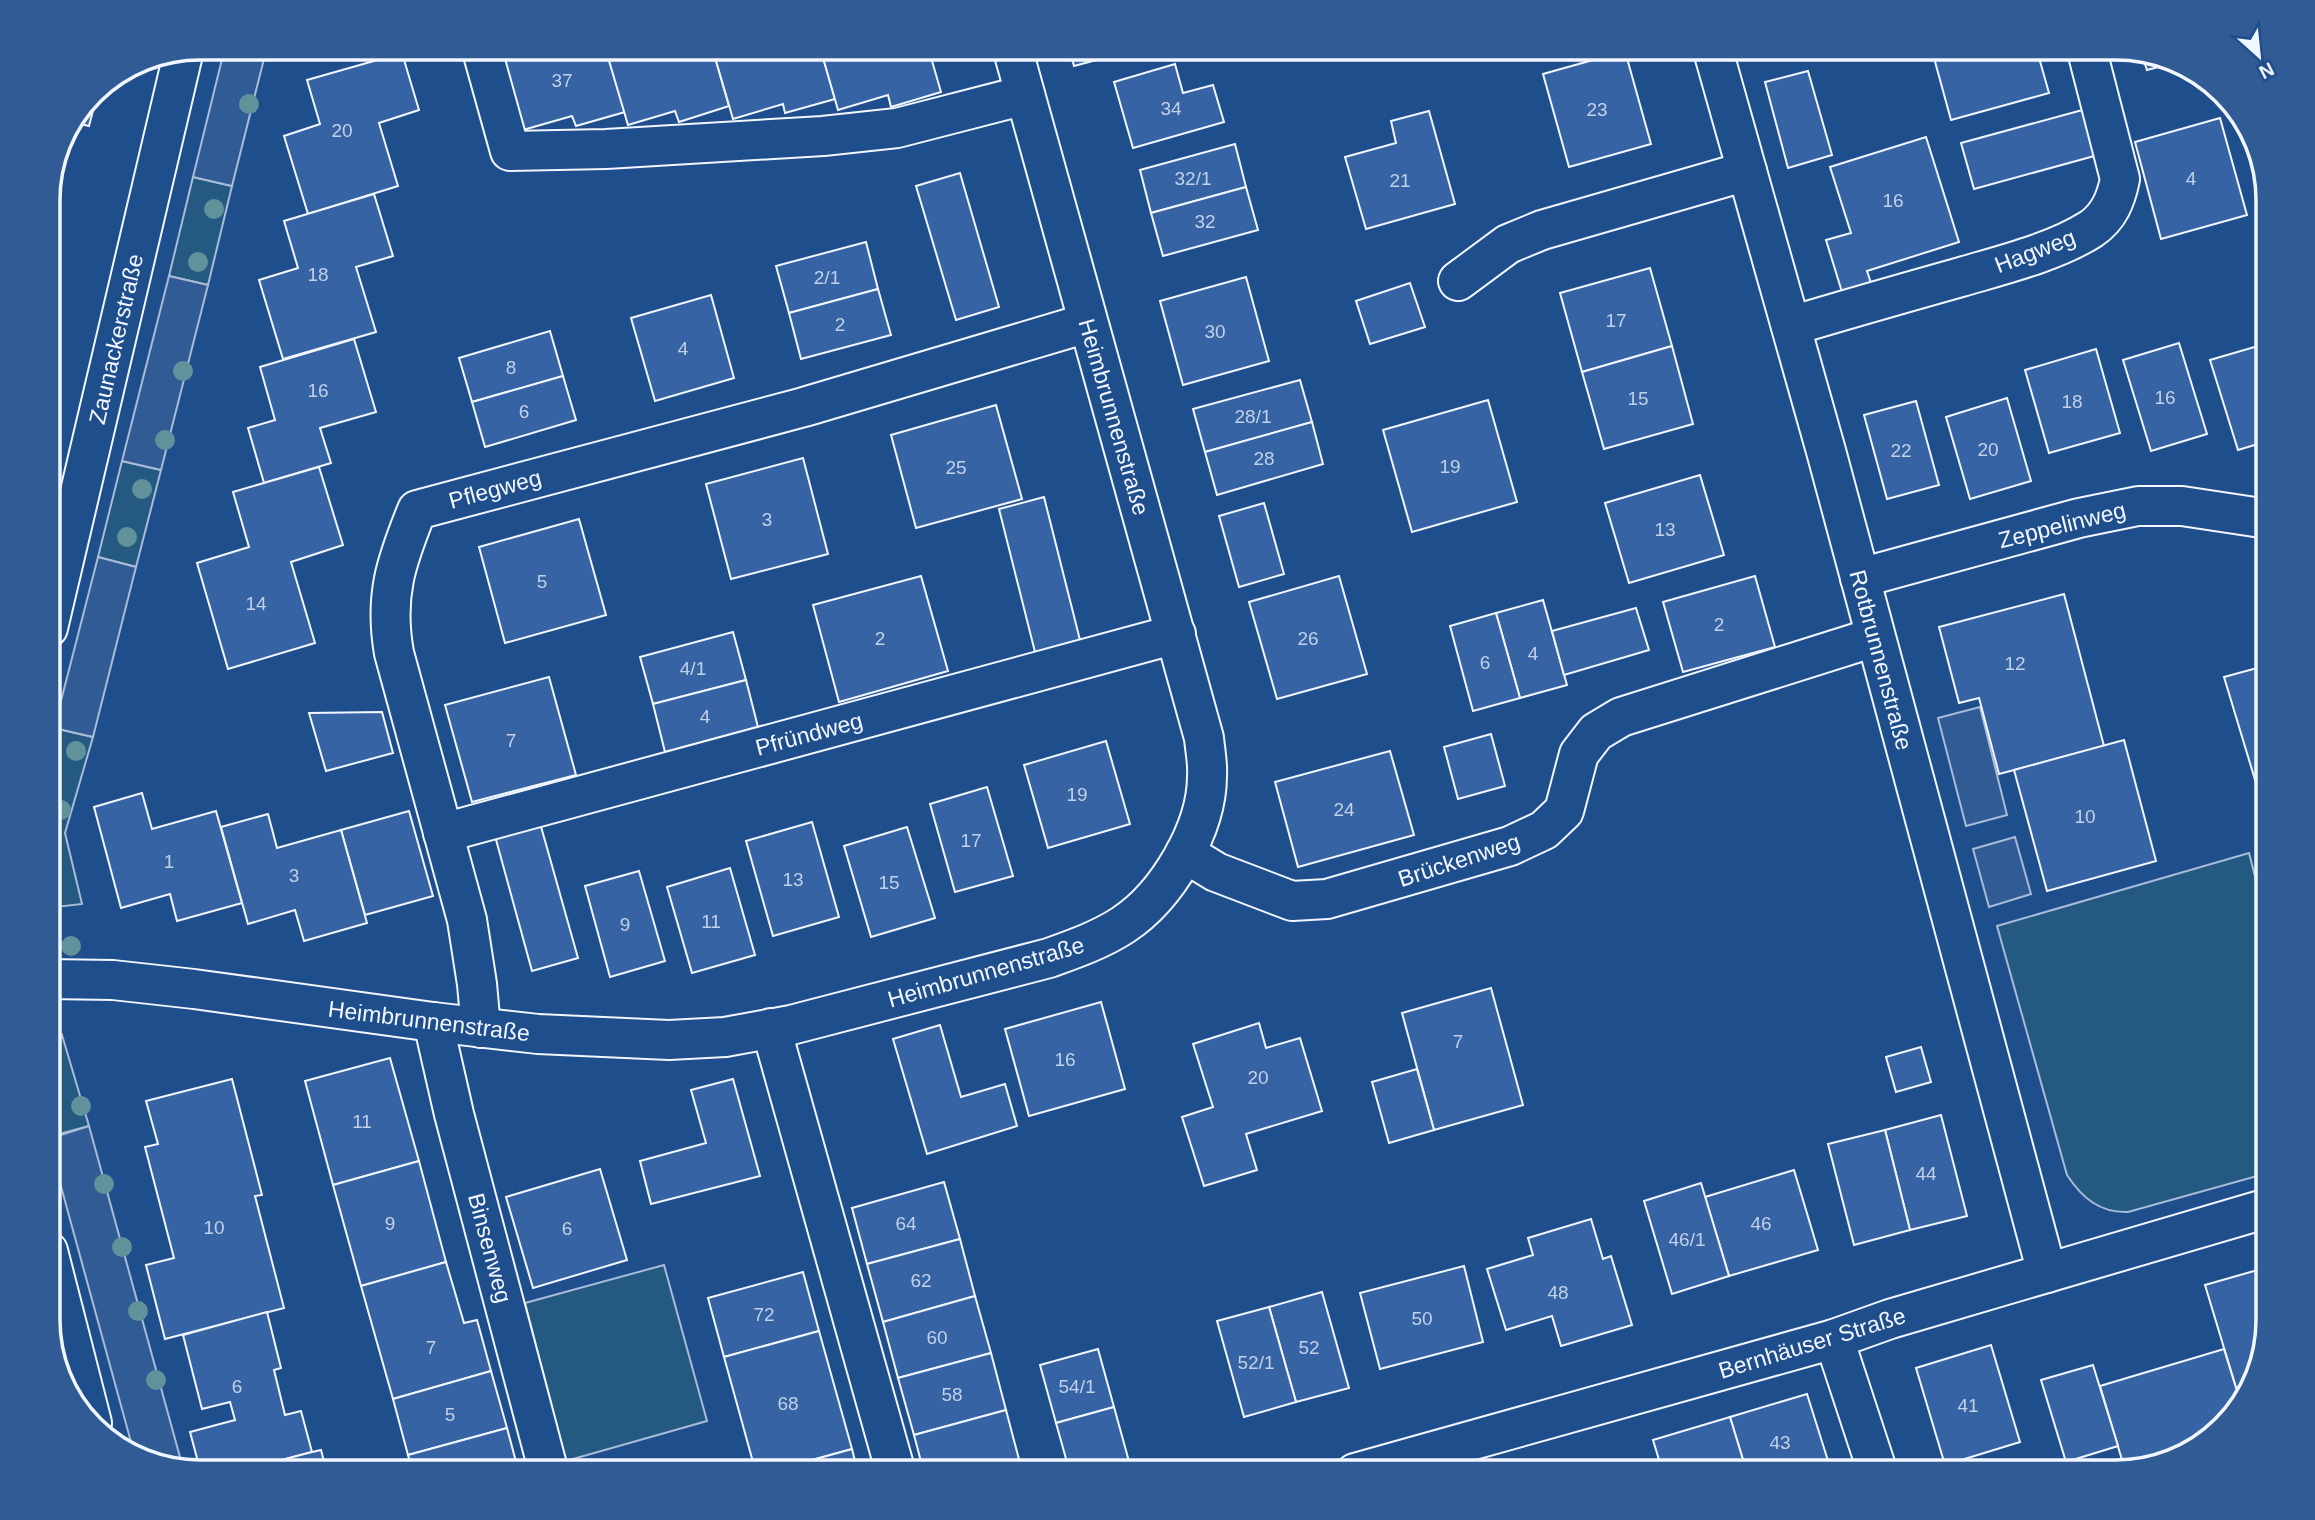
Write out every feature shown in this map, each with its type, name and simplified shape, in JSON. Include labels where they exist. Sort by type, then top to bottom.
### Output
[{"type":"street","points":[[485,60],[510,151],[606,149],[823,136],[897,128],[1025,94]]},
{"type":"street","name":"Heimbrunnenstraße","points":[[60,979],[113,981],[194,989],[481,1028],[599,1039],[725,1037],[1000,972],[1088,944],[1123,925],[1146,906],[1185,853],[1200,820],[1208,776],[1204,738],[1016,60]]},
{"type":"street","name":"Rotbrunnenstraße","points":[[1716,60],[1860,578],[2047,1273]]},
{"type":"street","name":"Hagweg","points":[[1791,326],[2018,260],[2065,242],[2092,228],[2115,200],[2120,179],[2089,60]]},
{"type":"street","name":"Zaunackerstraße","points":[[60,577],[181,61]]},
{"type":"street","points":[[1458,281],[1508,244],[1542,230],[1747,171]]},
{"type":"street","name":"Pflegweg","points":[[481,1028],[469,932],[389,626],[390,591],[399,555],[417,510],[804,407],[1087,323]]},
{"type":"street","name":"Zeppelinweg","points":[[1860,578],[2079,518],[2138,506],[2182,506],[2256,517]]},
{"type":"street","name":"Pfründweg","points":[[443,833],[1176,634]]},
{"type":"street","name":"Brückenweg","points":[[1185,853],[1216,872],[1292,901],[1326,899],[1510,846],[1544,830],[1564,811],[1579,754],[1596,732],[1621,717],[1875,636]]},
{"type":"street","name":"Binsenweg","points":[[433,1022],[454,1114],[547,1460]]},
{"type":"street","points":[[771,1028],[892,1460]]},
{"type":"street","name":"Bernhäuser Straße","points":[[1401,1460],[1834,1339],[1891,1319],[2256,1212]]},
{"type":"street","points":[[60,1298],[87,1405]]},
{"type":"street","points":[[1834,1339],[1874,1460]]},
{"type":"shaded area","points":[[222,60],[264,60],[232,186],[193,177]]},
{"type":"shaded area","points":[[193,177],[232,186],[208,285],[169,276]]},
{"type":"shaded area","points":[[169,276],[208,285],[161,470],[122,461]]},
{"type":"shaded area","points":[[122,461],[161,470],[136,567],[98,557]]},
{"type":"shaded area","points":[[98,557],[136,567],[93,737],[60,729],[60,705]]},
{"type":"shaded area","points":[[1980,707],[2007,815],[1966,826],[1938,718]]},
{"type":"shaded area","points":[[60,729],[93,737],[65,833],[82,904],[60,907]]},
{"type":"shaded area","points":[[2015,837],[2031,894],[1989,907],[1973,849]]},
{"type":"shaded area","points":[[2249,853],[2256,880],[2256,1176],[2128,1212],[2100,1207],[2079,1191],[2067,1175],[1997,926]]},
{"type":"shaded area","points":[[62,1035],[89,1126],[60,1134]]},
{"type":"shaded area","points":[[89,1126],[181,1459],[163,1456],[131,1443],[60,1183],[60,1135]]},
{"type":"shaded area","points":[[664,1265],[707,1421],[566,1460],[525,1303]]},
{"type":"building","points":[[377,60],[404,60],[419,110],[379,123],[398,186],[308,214],[284,136],[320,124],[307,80]]},
{"type":"building","points":[[502,60],[609,60],[625,112],[576,126],[572,116],[523,130]]},
{"type":"building","points":[[609,60],[716,60],[729,106],[679,122],[675,111],[628,125]]},
{"type":"building","points":[[716,60],[824,60],[835,99],[785,113],[783,104],[733,119]]},
{"type":"building","points":[[824,60],[932,60],[941,92],[891,107],[888,95],[838,110]]},
{"type":"building","points":[[1072,60],[1096,60],[1074,66]]},
{"type":"building","points":[[1593,60],[1628,60],[1651,144],[1569,167],[1543,74]]},
{"type":"building","points":[[1935,60],[2040,60],[2049,93],[1951,120]]},
{"type":"building","points":[[2144,62],[2159,67],[2147,70]]},
{"type":"building","points":[[1175,64],[1183,93],[1213,85],[1224,122],[1133,148],[1114,82]]},
{"type":"building","points":[[1808,71],[1832,155],[1788,168],[1765,82]]},
{"type":"building","points":[[93,109],[89,126],[82,124]]},
{"type":"building","points":[[2086,109],[2098,155],[1974,189],[1961,143]]},
{"type":"building","points":[[1429,111],[1455,204],[1366,229],[1345,157],[1396,143],[1391,121]]},
{"type":"building","points":[[2220,118],[2247,215],[2161,239],[2135,142]]},
{"type":"building","points":[[1926,137],[1959,242],[1867,271],[1871,283],[1842,292],[1826,240],[1851,233],[1830,167]]},
{"type":"building","points":[[1235,144],[1246,187],[1151,213],[1140,170]]},
{"type":"building","points":[[960,173],[999,307],[956,320],[916,186]]},
{"type":"building","points":[[1246,187],[1258,230],[1163,256],[1151,213]]},
{"type":"building","points":[[374,194],[393,256],[356,267],[376,332],[283,359],[259,280],[298,268],[284,221]]},
{"type":"building","points":[[866,242],[878,289],[789,313],[776,266]]},
{"type":"building","points":[[1650,268],[1672,346],[1582,372],[1560,293]]},
{"type":"building","points":[[1246,277],[1269,361],[1183,385],[1160,301]]},
{"type":"building","points":[[1410,283],[1425,327],[1370,344],[1356,301]]},
{"type":"building","points":[[878,289],[891,335],[801,359],[789,313]]},
{"type":"building","points":[[711,295],[734,378],[655,401],[631,318]]},
{"type":"building","points":[[550,331],[563,376],[472,402],[459,358]]},
{"type":"building","points":[[354,339],[376,412],[320,428],[331,463],[264,483],[248,428],[275,420],[260,367]]},
{"type":"building","points":[[2179,343],[2207,434],[2151,451],[2123,360]]},
{"type":"building","points":[[1672,346],[1693,424],[1604,449],[1582,372]]},
{"type":"building","points":[[2256,347],[2256,445],[2238,450],[2210,360]]},
{"type":"building","points":[[2096,349],[2120,433],[2049,453],[2025,370]]},
{"type":"building","points":[[563,376],[576,420],[485,447],[472,402]]},
{"type":"building","points":[[1300,380],[1312,422],[1205,452],[1193,409]]},
{"type":"building","points":[[2007,398],[2031,481],[1970,499],[1946,417]]},
{"type":"building","points":[[1488,400],[1517,502],[1412,532],[1383,430]]},
{"type":"building","points":[[1916,401],[1939,485],[1887,499],[1864,415]]},
{"type":"building","points":[[996,405],[1022,499],[916,528],[891,435]]},
{"type":"building","points":[[1312,422],[1323,464],[1217,495],[1205,452]]},
{"type":"building","points":[[803,458],[828,554],[731,579],[706,484]]},
{"type":"building","points":[[319,467],[343,545],[291,562],[315,643],[228,669],[197,563],[249,547],[233,492]]},
{"type":"building","points":[[1700,475],[1724,555],[1629,583],[1605,503]]},
{"type":"building","points":[[1044,497],[1080,640],[1035,652],[999,509]]},
{"type":"building","points":[[1264,503],[1284,574],[1239,587],[1219,516]]},
{"type":"building","points":[[579,519],[606,615],[505,643],[479,547]]},
{"type":"building","points":[[921,576],[948,671],[839,702],[813,605]]},
{"type":"building","points":[[1339,576],[1367,674],[1277,699],[1249,602]]},
{"type":"building","points":[[1755,576],[1775,647],[1683,672],[1663,602]]},
{"type":"building","points":[[2064,594],[2104,746],[1999,774],[1979,698],[1959,703],[1939,627]]},
{"type":"building","points":[[1543,600],[1567,685],[1520,698],[1496,613]]},
{"type":"building","points":[[1636,608],[1649,650],[1564,675],[1552,631]]},
{"type":"building","points":[[1496,613],[1520,698],[1473,711],[1450,626]]},
{"type":"building","points":[[733,632],[746,680],[653,704],[640,657]]},
{"type":"building","points":[[2256,668],[2256,783],[2224,677]]},
{"type":"building","points":[[549,677],[576,775],[472,802],[445,705]]},
{"type":"building","points":[[746,680],[758,727],[665,752],[653,704]]},
{"type":"building","points":[[382,712],[393,753],[326,771],[309,713]]},
{"type":"building","points":[[1491,734],[1505,786],[1458,799],[1444,747]]},
{"type":"building","points":[[2124,740],[2156,861],[2047,891],[2014,770]]},
{"type":"building","points":[[1106,741],[1130,824],[1048,848],[1024,765]]},
{"type":"building","points":[[1390,751],[1414,835],[1298,867],[1275,782]]},
{"type":"building","points":[[987,787],[1013,876],[955,892],[930,804]]},
{"type":"building","points":[[142,793],[152,829],[216,811],[242,903],[177,921],[170,894],[121,908],[94,807]]},
{"type":"building","points":[[409,811],[433,896],[365,915],[341,830]]},
{"type":"building","points":[[268,814],[277,848],[341,830],[367,923],[304,941],[295,910],[248,924],[221,827]]},
{"type":"building","points":[[812,822],[839,917],[773,936],[746,841]]},
{"type":"building","points":[[540,823],[578,958],[532,971],[495,836]]},
{"type":"building","points":[[907,827],[935,918],[871,937],[844,846]]},
{"type":"building","points":[[730,868],[755,955],[692,973],[667,887]]},
{"type":"building","points":[[639,871],[665,961],[610,977],[585,886]]},
{"type":"building","points":[[1491,988],[1523,1105],[1434,1130],[1402,1013]]},
{"type":"building","points":[[1101,1002],[1125,1089],[1029,1116],[1005,1029]]},
{"type":"building","points":[[1259,1023],[1266,1048],[1300,1038],[1322,1111],[1246,1134],[1257,1170],[1204,1186],[1182,1117],[1213,1107],[1193,1044]]},
{"type":"building","points":[[940,1025],[961,1097],[1005,1084],[1017,1126],[927,1154],[893,1039]]},
{"type":"building","points":[[1921,1047],[1931,1082],[1896,1092],[1886,1057]]},
{"type":"building","points":[[390,1058],[419,1161],[333,1185],[305,1081]]},
{"type":"building","points":[[1417,1069],[1434,1130],[1389,1143],[1372,1082]]},
{"type":"building","points":[[232,1079],[262,1195],[255,1196],[284,1308],[165,1339],[146,1265],[174,1258],[145,1147],[158,1144],[146,1101]]},
{"type":"building","points":[[733,1079],[760,1176],[651,1204],[640,1161],[706,1143],[691,1090]]},
{"type":"building","points":[[1941,1115],[1967,1216],[1910,1230],[1885,1130]]},
{"type":"building","points":[[1885,1130],[1910,1230],[1854,1245],[1828,1144]]},
{"type":"building","points":[[419,1161],[446,1262],[361,1286],[333,1185]]},
{"type":"building","points":[[600,1169],[627,1260],[533,1288],[506,1197]]},
{"type":"building","points":[[1794,1170],[1818,1250],[1729,1276],[1705,1197]]},
{"type":"building","points":[[944,1182],[960,1239],[867,1264],[852,1208]]},
{"type":"building","points":[[1701,1183],[1729,1276],[1672,1294],[1644,1201]]},
{"type":"building","points":[[1591,1219],[1603,1259],[1611,1256],[1632,1325],[1561,1346],[1552,1316],[1506,1330],[1487,1269],[1533,1255],[1528,1238]]},
{"type":"building","points":[[960,1239],[975,1296],[883,1322],[867,1264]]},
{"type":"building","points":[[446,1262],[464,1323],[477,1320],[491,1371],[393,1399],[361,1286]]},
{"type":"building","points":[[1464,1266],[1483,1342],[1380,1369],[1360,1293]]},
{"type":"building","points":[[2256,1270],[2253,1348],[2237,1390],[2205,1285]]},
{"type":"building","points":[[803,1272],[819,1331],[724,1357],[708,1298]]},
{"type":"building","points":[[1322,1292],[1349,1388],[1296,1402],[1269,1307]]},
{"type":"building","points":[[975,1296],[991,1353],[898,1378],[883,1322]]},
{"type":"building","points":[[1269,1307],[1296,1402],[1244,1417],[1217,1321]]},
{"type":"building","points":[[267,1312],[281,1368],[274,1370],[285,1415],[301,1411],[312,1452],[282,1460],[197,1460],[190,1432],[235,1420],[230,1402],[202,1409],[183,1335]]},
{"type":"building","points":[[819,1331],[852,1449],[812,1460],[752,1460],[724,1357]]},
{"type":"building","points":[[1991,1345],[2020,1442],[1961,1460],[1944,1460],[1916,1368]]},
{"type":"building","points":[[1098,1349],[1114,1407],[1056,1423],[1040,1365]]},
{"type":"building","points":[[2224,1349],[2237,1390],[2221,1413],[2201,1432],[2185,1442],[2152,1456],[2122,1460],[2100,1386]]},
{"type":"building","points":[[991,1353],[1006,1410],[914,1435],[898,1378]]},
{"type":"building","points":[[2093,1365],[2118,1446],[2065,1460],[2041,1380]]},
{"type":"building","points":[[491,1371],[507,1428],[408,1455],[393,1399]]},
{"type":"building","points":[[1807,1394],[1828,1460],[1743,1460],[1730,1417]]},
{"type":"building","points":[[1114,1407],[1129,1460],[1066,1460],[1056,1423]]},
{"type":"building","points":[[1006,1410],[1019,1460],[921,1460],[914,1435]]},
{"type":"building","points":[[1730,1417],[1743,1460],[1659,1460],[1653,1440]]},
{"type":"building","points":[[507,1428],[516,1460],[409,1460],[408,1455]]},
{"type":"building","points":[[852,1449],[855,1460],[812,1460]]},
{"type":"building","points":[[321,1450],[324,1460],[282,1460]]}]
